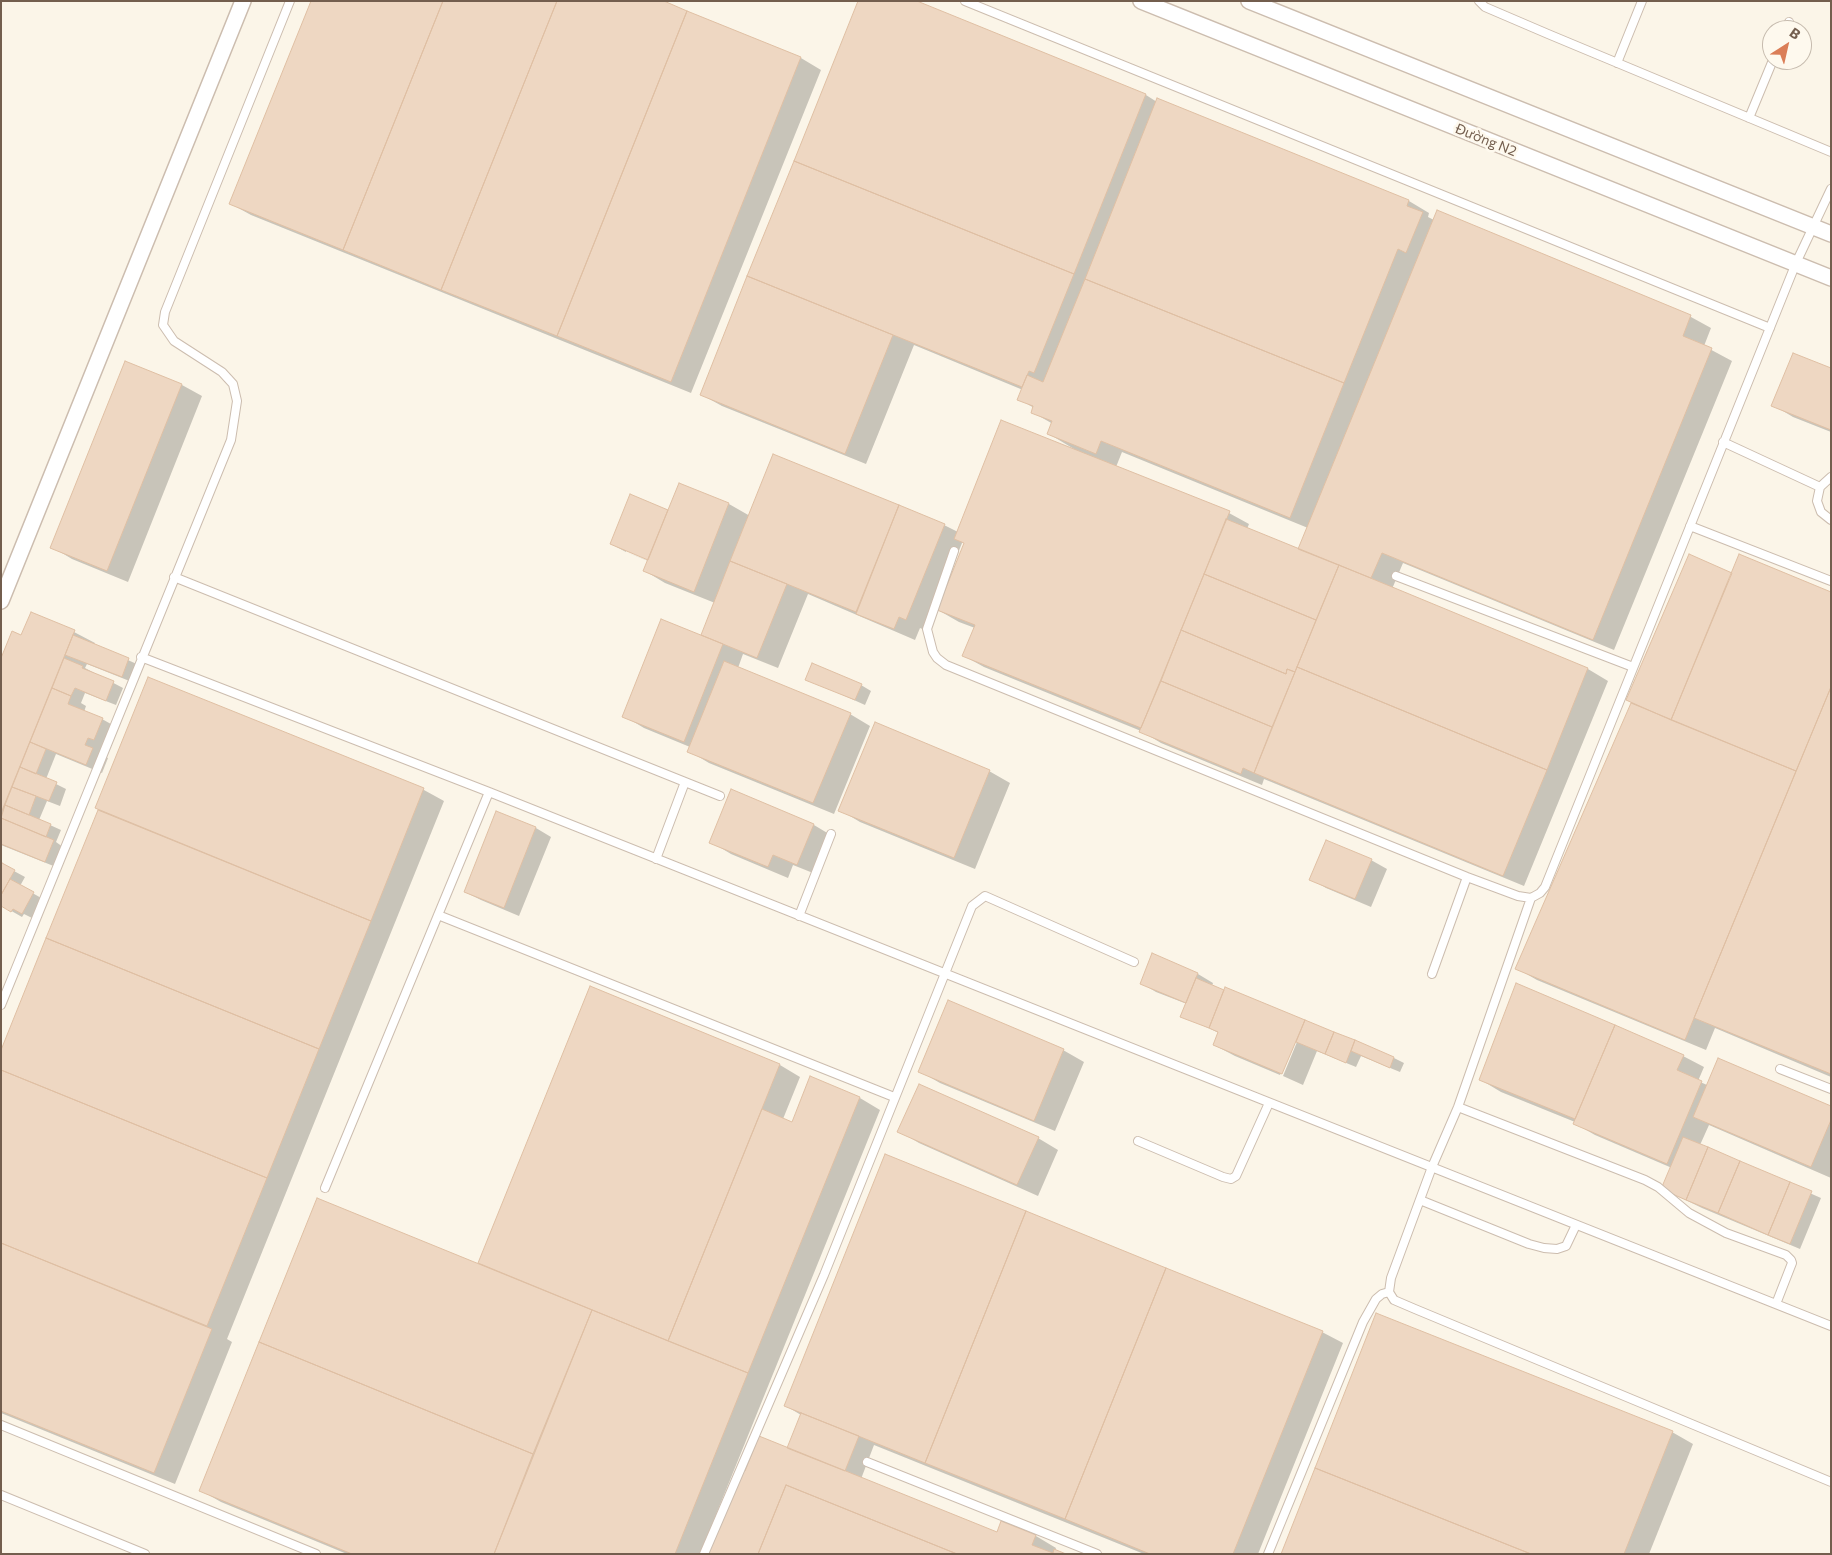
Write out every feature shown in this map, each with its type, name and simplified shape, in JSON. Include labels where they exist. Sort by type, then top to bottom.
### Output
[{"type":"street","points":[[1,601],[243,1]]},
{"type":"street","name":"Đường N2","points":[[1141,1],[1831,278]]},
{"type":"street","points":[[1249,1],[1831,234]]},
{"type":"lane","points":[[1,1005],[231,440],[237,401],[233,384],[222,372],[174,341],[163,325],[165,312],[290,1]]},
{"type":"lane","points":[[965,1],[1770,328]]},
{"type":"lane","points":[[1479,1],[1485,7],[1831,152]]},
{"type":"lane","points":[[1618,63],[1642,1]]},
{"type":"lane","points":[[1749,118],[1769,70]]},
{"type":"lane","points":[[954,551],[928,629],[933,652],[946,665],[1467,877],[1518,896],[1531,898],[1546,887],[1723,442],[1796,264],[1831,189]]},
{"type":"lane","points":[[1723,442],[1820,487]]},
{"type":"lane","points":[[1831,477],[1820,487],[1817,501],[1821,512],[1831,520]]},
{"type":"lane","points":[[1690,526],[1831,581]]},
{"type":"lane","points":[[1396,576],[1634,666]]},
{"type":"lane","points":[[174,577],[720,796]]},
{"type":"lane","points":[[142,657],[488,792],[1831,1326]]},
{"type":"lane","points":[[656,859],[685,782]]},
{"type":"lane","points":[[325,1188],[488,792]]},
{"type":"lane","points":[[799,916],[830,834]]},
{"type":"lane","points":[[1432,974],[1467,877]]},
{"type":"lane","points":[[704,1554],[824,1275],[943,974],[972,906],[985,896],[1134,962]]},
{"type":"lane","points":[[1531,898],[1458,1107],[1432,1167],[1391,1278],[1389,1292],[1394,1300],[1831,1482]]},
{"type":"lane","points":[[438,915],[894,1097]]},
{"type":"lane","points":[[1780,1069],[1831,1089]]},
{"type":"lane","points":[[1138,1141],[1231,1179],[1236,1176],[1269,1103]]},
{"type":"lane","points":[[1458,1107],[1645,1180],[1658,1187],[1697,1217],[1726,1233],[1786,1255],[1792,1263],[1776,1304]]},
{"type":"lane","points":[[1420,1200],[1529,1244],[1544,1248],[1557,1249],[1566,1246],[1576,1225]]},
{"type":"lane","points":[[1268,1554],[1363,1322],[1376,1299],[1382,1294],[1389,1292]]},
{"type":"lane","points":[[1,1425],[316,1554]]},
{"type":"lane","points":[[866,1462],[1097,1554]]},
{"type":"lane","points":[[1,1495],[145,1554]]},
{"type":"building","points":[[311,1],[443,1],[343,250],[229,204]]},
{"type":"building","points":[[443,1],[557,1],[441,290],[343,250]]},
{"type":"building","points":[[557,1],[664,1],[687,11],[557,336],[441,290]]},
{"type":"building","points":[[858,1],[917,1],[1146,94],[1074,274],[794,161]]},
{"type":"building","points":[[687,11],[801,57],[671,382],[557,336]]},
{"type":"building","points":[[1157,98],[1409,200],[1407,206],[1423,212],[1406,253],[1398,249],[1344,383],[1085,279]]},
{"type":"building","points":[[794,161],[1074,274],[1034,373],[1029,371],[1022,387],[747,276]]},
{"type":"building","points":[[1437,210],[1691,315],[1683,336],[1712,348],[1593,640],[1382,553],[1371,578],[1298,549]]},
{"type":"building","points":[[747,276],[893,335],[845,454],[700,395]]},
{"type":"building","points":[[1085,279],[1344,383],[1290,518],[1101,441],[1096,454],[1047,434],[1052,421],[1031,413],[1033,406],[1017,400],[1027,375],[1043,382]]},
{"type":"building","points":[[1793,353],[1831,368],[1831,430],[1771,406]]},
{"type":"building","points":[[125,361],[182,384],[107,571],[50,548]]},
{"type":"building","points":[[1001,420],[1230,511],[1141,728],[962,656],[975,625],[937,610],[964,543],[954,539]]},
{"type":"building","points":[[773,454],[899,505],[856,612],[730,561]]},
{"type":"building","points":[[679,483],[729,503],[694,592],[643,571]]},
{"type":"building","points":[[630,494],[668,510],[648,560],[610,544]]},
{"type":"building","points":[[899,505],[945,524],[906,620],[899,617],[894,629],[856,614]]},
{"type":"building","points":[[1226,519],[1339,565],[1316,620],[1204,574]]},
{"type":"building","points":[[1689,554],[1732,573],[1671,720],[1626,700]]},
{"type":"building","points":[[1739,554],[1831,592],[1831,687],[1796,771],[1671,720]]},
{"type":"building","points":[[730,561],[787,584],[757,658],[701,635]]},
{"type":"building","points":[[1339,565],[1588,668],[1547,770],[1297,667]]},
{"type":"building","points":[[1204,574],[1316,620],[1295,672],[1287,669],[1286,674],[1181,630]]},
{"type":"building","points":[[31,612],[75,630],[1,813],[1,658],[12,631],[21,635]]},
{"type":"building","points":[[661,619],[723,644],[684,742],[622,717]]},
{"type":"building","points":[[1181,630],[1286,674],[1287,669],[1295,672],[1272,727],[1161,681]]},
{"type":"building","points":[[73,635],[129,658],[122,677],[65,655]]},
{"type":"building","points":[[64,658],[83,666],[82,668],[114,681],[106,701],[75,688],[71,696],[52,688]]},
{"type":"building","points":[[724,661],[851,713],[813,803],[687,752]]},
{"type":"building","points":[[812,663],[862,684],[855,700],[805,680]]},
{"type":"building","points":[[1297,667],[1547,770],[1503,876],[1254,773]]},
{"type":"building","points":[[148,677],[424,788],[371,921],[95,808]]},
{"type":"building","points":[[1161,681],[1272,727],[1254,773],[1243,768],[1241,774],[1139,732]]},
{"type":"building","points":[[1831,687],[1831,1074],[1694,1018]]},
{"type":"building","points":[[52,688],[71,696],[68,704],[103,718],[94,740],[88,738],[85,745],[93,748],[86,765],[30,742]]},
{"type":"building","points":[[1631,703],[1796,771],[1685,1040],[1515,969]]},
{"type":"building","points":[[875,722],[990,770],[954,858],[838,811]]},
{"type":"building","points":[[30,742],[46,749],[36,774],[20,767]]},
{"type":"building","points":[[20,767],[57,782],[49,801],[12,787]]},
{"type":"building","points":[[12,787],[36,796],[29,815],[5,805]]},
{"type":"building","points":[[731,789],[814,824],[797,865],[773,855],[768,867],[709,843]]},
{"type":"building","points":[[5,805],[51,824],[46,837],[1,818]]},
{"type":"building","points":[[98,810],[371,921],[319,1049],[46,938]]},
{"type":"building","points":[[496,811],[536,827],[504,908],[464,892]]},
{"type":"building","points":[[1,818],[54,840],[45,862],[1,844]]},
{"type":"building","points":[[1326,840],[1372,859],[1355,899],[1309,880]]},
{"type":"building","points":[[2,863],[15,870],[1,895],[1,865]]},
{"type":"building","points":[[10,879],[34,892],[22,914],[13,909],[11,912],[1,906],[1,895]]},
{"type":"building","points":[[46,938],[319,1049],[267,1178],[1,1070],[1,1050]]},
{"type":"building","points":[[1152,953],[1198,973],[1186,1003],[1140,984]]},
{"type":"building","points":[[1196,978],[1224,990],[1209,1028],[1180,1017]]},
{"type":"building","points":[[1516,983],[1615,1025],[1575,1119],[1479,1080]]},
{"type":"building","points":[[590,986],[780,1064],[668,1341],[478,1263]]},
{"type":"building","points":[[1225,987],[1305,1020],[1282,1074],[1213,1045],[1218,1032],[1209,1028]]},
{"type":"building","points":[[948,1000],[1064,1049],[1034,1121],[918,1072]]},
{"type":"building","points":[[1305,1020],[1334,1032],[1325,1054],[1296,1042]]},
{"type":"building","points":[[1615,1025],[1684,1055],[1677,1070],[1702,1081],[1667,1164],[1573,1124]]},
{"type":"building","points":[[1334,1032],[1355,1040],[1346,1063],[1325,1054]]},
{"type":"building","points":[[1355,1040],[1394,1057],[1390,1068],[1351,1051]]},
{"type":"building","points":[[1718,1058],[1831,1106],[1831,1120],[1811,1167],[1693,1117]]},
{"type":"building","points":[[1,1070],[267,1178],[207,1326],[1,1243]]},
{"type":"building","points":[[810,1076],[860,1097],[748,1373],[668,1341],[762,1109],[792,1122]]},
{"type":"building","points":[[919,1084],[1039,1137],[1017,1185],[897,1132]]},
{"type":"building","points":[[1683,1137],[1708,1147],[1686,1200],[1661,1189]]},
{"type":"building","points":[[1708,1147],[1740,1161],[1718,1213],[1686,1200]]},
{"type":"building","points":[[885,1154],[1026,1211],[925,1463],[784,1406]]},
{"type":"building","points":[[1740,1161],[1790,1182],[1768,1235],[1718,1213]]},
{"type":"building","points":[[1790,1182],[1812,1191],[1790,1244],[1768,1235]]},
{"type":"building","points":[[317,1198],[592,1310],[533,1454],[259,1342]]},
{"type":"building","points":[[1026,1211],[1166,1268],[1065,1519],[925,1463]]},
{"type":"building","points":[[1,1243],[212,1329],[154,1473],[1,1411]]},
{"type":"building","points":[[1166,1268],[1323,1331],[1233,1554],[1150,1554],[1065,1519]]},
{"type":"building","points":[[592,1310],[748,1373],[675,1554],[494,1554]]},
{"type":"building","points":[[1376,1313],[1673,1431],[1624,1554],[1531,1554],[1315,1468]]},
{"type":"building","points":[[259,1342],[533,1454],[494,1554],[352,1554],[199,1491]]},
{"type":"building","points":[[801,1413],[859,1436],[845,1471],[787,1448]]},
{"type":"building","points":[[759,1436],[997,1532],[1001,1521],[1036,1535],[1032,1545],[1053,1553],[1054,1549],[1066,1554],[957,1554],[786,1485],[758,1554],[706,1554],[742,1470],[745,1471]]},
{"type":"building","points":[[1315,1468],[1531,1554],[1281,1554]]},
{"type":"building","points":[[786,1485],[957,1554],[758,1554]]}]
